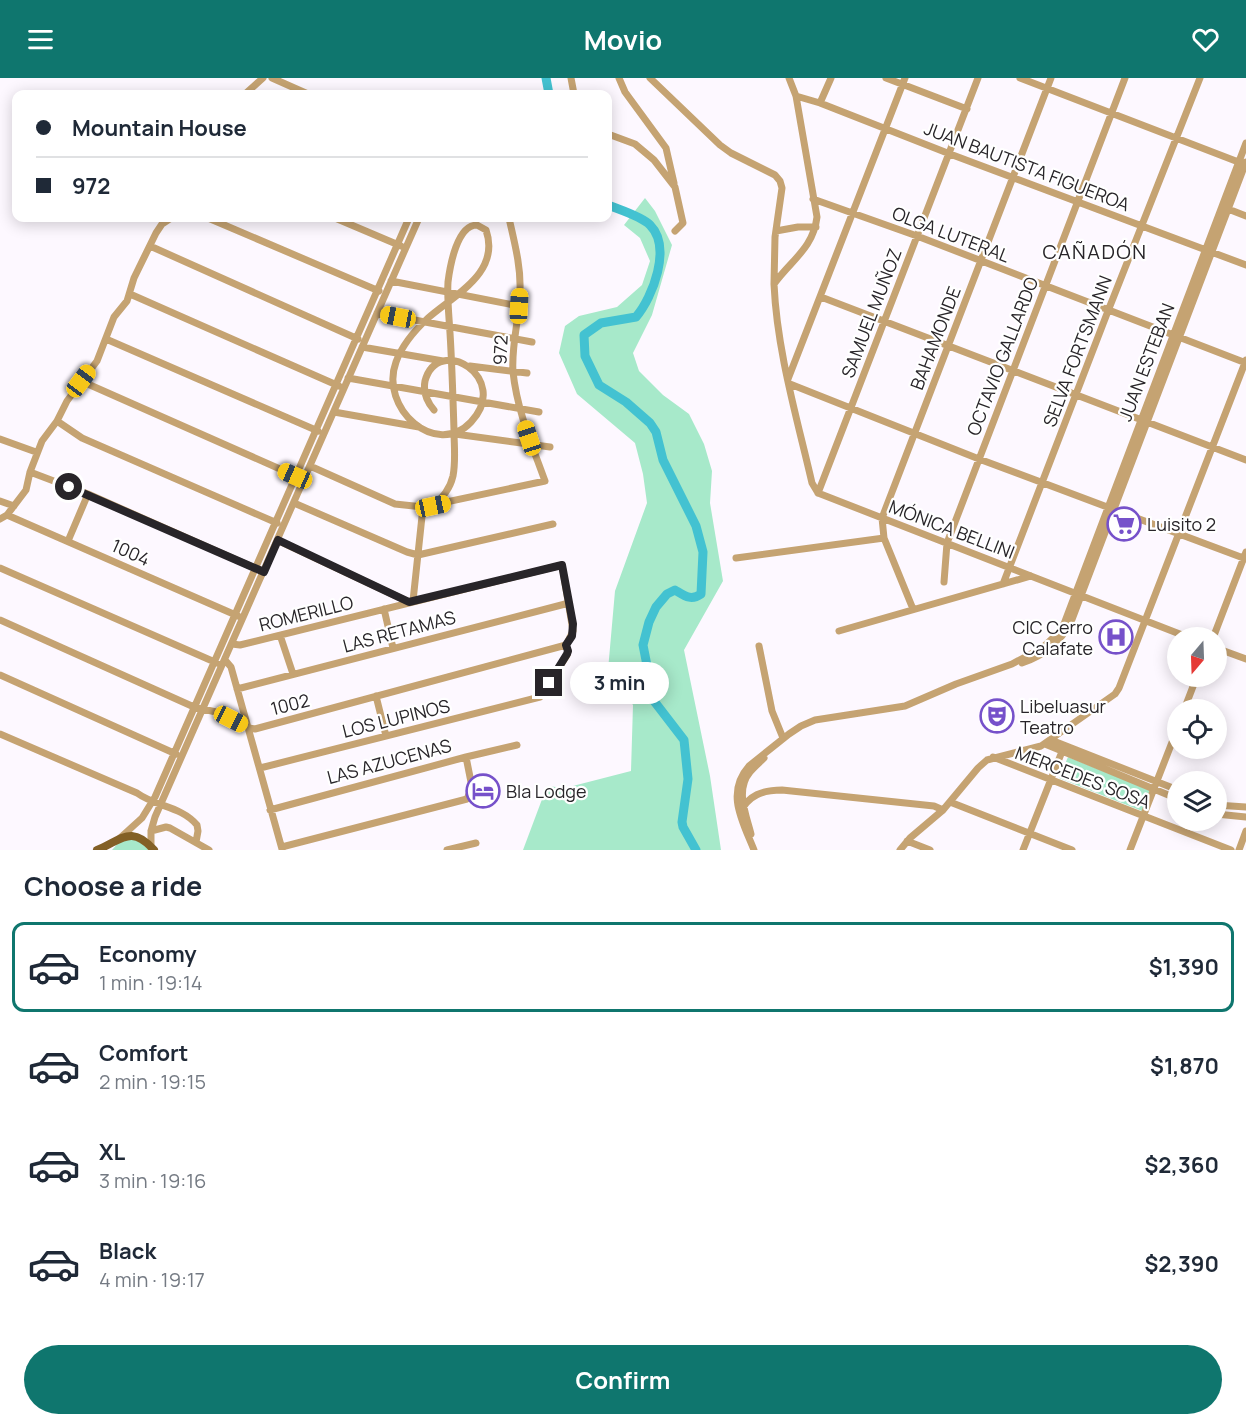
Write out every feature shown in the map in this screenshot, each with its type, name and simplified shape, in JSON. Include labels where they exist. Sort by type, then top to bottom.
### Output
[{"type":"main road","points":[[97,850],[132,835],[144,839],[152,849]]},
{"type":"main road","points":[[110,850],[117,840]]},
{"type":"street","points":[[250,90],[263,78]]},
{"type":"street","points":[[272,78],[299,90]]},
{"type":"street","points":[[619,78],[625,92],[666,148],[683,223],[675,231]]},
{"type":"street","points":[[650,78],[720,145],[779,178],[782,188],[776,231],[774,298],[789,382],[812,483],[818,493]]},
{"type":"street","points":[[774,284],[808,247],[816,227],[817,217],[796,96],[789,78]]},
{"type":"street","points":[[820,103],[831,78]]},
{"type":"street","points":[[886,78],[904,81],[967,109]]},
{"type":"street","name":"SAMUEL MUÑOZ","points":[[818,493],[978,78]]},
{"type":"street","points":[[1020,78],[1244,165]]},
{"type":"street","name":"BAHAMONDE","points":[[913,609],[884,538],[882,518],[1051,78]]},
{"type":"street","name":"OCTAVIO GALLARDO","points":[[944,582],[947,543],[1125,78]]},
{"type":"street","name":"SELVA FORTSMANN","points":[[1003,584],[1200,78]]},
{"type":"street","points":[[789,382],[904,81]]},
{"type":"street","name":"JUAN BAUTISTA FIGUEROA","points":[[796,96],[820,103],[1246,265]]},
{"type":"street","points":[[612,135],[642,148],[675,187]]},
{"type":"street","name":"JUAN ESTEBAN","points":[[754,848],[736,793],[741,776],[756,759],[783,738],[807,723],[905,706],[956,684],[1032,659],[1059,641],[1071,622],[1110,508],[1208,251],[1244,165],[1246,143]]},
{"type":"street","name":"OLGA LUTERAL","points":[[813,199],[854,212],[1175,337],[1246,362]]},
{"type":"street","points":[[1225,208],[1246,216]]},
{"type":"street","points":[[3,517],[26,490],[36,453],[67,401],[97,361],[114,317],[130,294],[134,278],[158,228],[166,222]]},
{"type":"street","points":[[217,222],[385,294]]},
{"type":"street","points":[[345,222],[405,248]]},
{"type":"street","points":[[117,840],[142,818],[152,803],[407,222]]},
{"type":"street","points":[[152,849],[151,831],[162,803],[417,222]]},
{"type":"street","name":"972","points":[[433,506],[545,481],[519,408],[513,372],[514,339],[519,306],[519,273],[509,222]]},
{"type":"street","points":[[310,466],[395,504],[433,506],[446,492],[451,483],[455,463],[454,434],[453,398],[447,360],[450,327],[448,302],[448,292],[450,268],[460,239],[468,228],[477,225],[486,230],[488,236],[487,258],[476,279],[448,302],[424,322],[400,354],[394,370],[393,387],[398,404],[403,412],[422,427],[437,434],[454,434],[550,447]]},
{"type":"street","points":[[776,231],[798,226],[816,227]]},
{"type":"street","points":[[150,246],[357,338],[363,344],[400,354],[527,374]]},
{"type":"street","points":[[391,281],[519,306]]},
{"type":"street","points":[[130,294],[344,389]]},
{"type":"street","points":[[821,297],[1246,460]]},
{"type":"street","points":[[377,313],[532,342]]},
{"type":"street","points":[[106,339],[324,434]]},
{"type":"street","points":[[434,411],[426,399],[424,387],[429,374],[447,360]]},
{"type":"street","points":[[900,850],[907,841],[944,810],[978,768],[993,758],[1048,742],[1115,694],[1147,620],[1246,362]]},
{"type":"street","points":[[454,434],[472,421],[483,403],[482,384],[476,373],[468,366]]},
{"type":"street","points":[[348,378],[540,412]]},
{"type":"street","points":[[81,381],[304,480]]},
{"type":"street","points":[[789,382],[979,459],[1245,556],[1217,627]]},
{"type":"street","points":[[334,412],[422,427]]},
{"type":"street","points":[[57,421],[82,438],[283,526]]},
{"type":"street","points":[[0,439],[36,453]]},
{"type":"street","points":[[30,472],[88,494],[264,572]]},
{"type":"street","name":"MÓNICA BELLINI","points":[[818,493],[1167,628]]},
{"type":"street","points":[[68,541],[88,494]]},
{"type":"street","points":[[0,501],[14,506]]},
{"type":"street","points":[[294,503],[418,555],[553,524]]},
{"type":"street","points":[[278,540],[411,602],[423,507]]},
{"type":"street","name":"1004","points":[[3,517],[68,541],[243,618]]},
{"type":"street","points":[[736,558],[884,538]]},
{"type":"street","name":"ROMERILLO","points":[[232,644],[240,645],[562,565],[569,603]]},
{"type":"street","points":[[0,568],[214,662],[224,663],[231,667],[282,848],[462,801],[470,796],[472,787],[466,757]]},
{"type":"street","points":[[839,631],[1031,576]]},
{"type":"street","points":[[566,645],[573,631],[569,603]]},
{"type":"street","name":"LAS RETAMAS","points":[[237,689],[569,603]]},
{"type":"street","points":[[384,609],[393,648]]},
{"type":"street","name":"1002","points":[[0,620],[194,707],[204,708],[255,729],[566,645]]},
{"type":"street","points":[[280,635],[293,674]]},
{"type":"street","name":"LOS LUPINOS","points":[[260,768],[540,697],[567,654],[566,645]]},
{"type":"street","points":[[759,646],[772,711],[783,738]]},
{"type":"street","points":[[1227,652],[1246,659]]},
{"type":"street","points":[[0,675],[183,758]]},
{"type":"street","points":[[376,696],[386,736]]},
{"type":"street","points":[[0,734],[137,793],[152,803],[162,803],[194,822],[198,831],[196,842]]},
{"type":"street","points":[[1048,742],[1155,785],[1167,792]]},
{"type":"street","name":"LAS AZUCENAS","points":[[270,810],[517,745]]},
{"type":"street","points":[[1023,850],[1063,748]]},
{"type":"street","points":[[1130,850],[1167,755]]},
{"type":"street","name":"MERCEDES SOSA","points":[[993,758],[1231,850]]},
{"type":"street","points":[[1155,785],[1167,788]]},
{"type":"street","points":[[741,810],[755,795],[767,790],[782,790],[934,806],[944,810]]},
{"type":"street","points":[[950,802],[1072,850]]},
{"type":"street","points":[[1227,806],[1246,807]]},
{"type":"street","points":[[1227,815],[1246,817]]},
{"type":"street","points":[[151,831],[166,827],[209,850]]},
{"type":"street","points":[[1239,850],[1246,831]]},
{"type":"street","points":[[907,841],[930,850]]},
{"type":"street","points":[[447,850],[476,843]]},
{"type":"green space","points":[[645,198],[655,211],[672,245],[652,315],[633,353],[639,371],[663,395],[689,414],[704,444],[712,471],[710,503],[723,581],[684,650],[710,776],[721,850],[523,850],[547,786],[565,788],[631,771],[633,705],[608,670],[615,591],[647,503],[643,474],[635,443],[577,394],[559,353],[565,326],[579,316],[617,307],[642,285],[650,261],[640,238],[624,225]]},
{"type":"green space","points":[[1068,757],[1150,790],[1142,811],[1059,778]]},
{"type":"green space","points":[[137,839],[149,850],[112,850],[120,841]]},
{"type":"waterway","points":[[546,78],[548,90]]},
{"type":"waterway","points":[[612,207],[636,216],[650,225],[656,234],[659,246],[658,272],[654,285],[636,317],[601,323],[584,335],[585,356],[599,385],[626,402],[650,423],[656,432],[663,460],[696,526],[703,552],[701,594],[691,597],[675,590],[667,594],[656,607],[643,645],[654,701],[684,740],[688,779],[682,822],[696,850]]},
{"type":"place","name":"Luisito 2","points":[[1124,524]]},
{"type":"place","name":"CIC Cerro Calafate","points":[[1116,637]]},
{"type":"place","name":"Libeluasur Teatro","points":[[997,716]]},
{"type":"place","name":"Bla Lodge","points":[[483,791]]},
{"type":"district","name":"CAÑADÓN","points":[[1095,251]]},
{"type":"route","points":[[69,487],[264,572],[278,540],[409,602],[562,565],[573,631],[566,645],[567,654],[549,683]]}]
